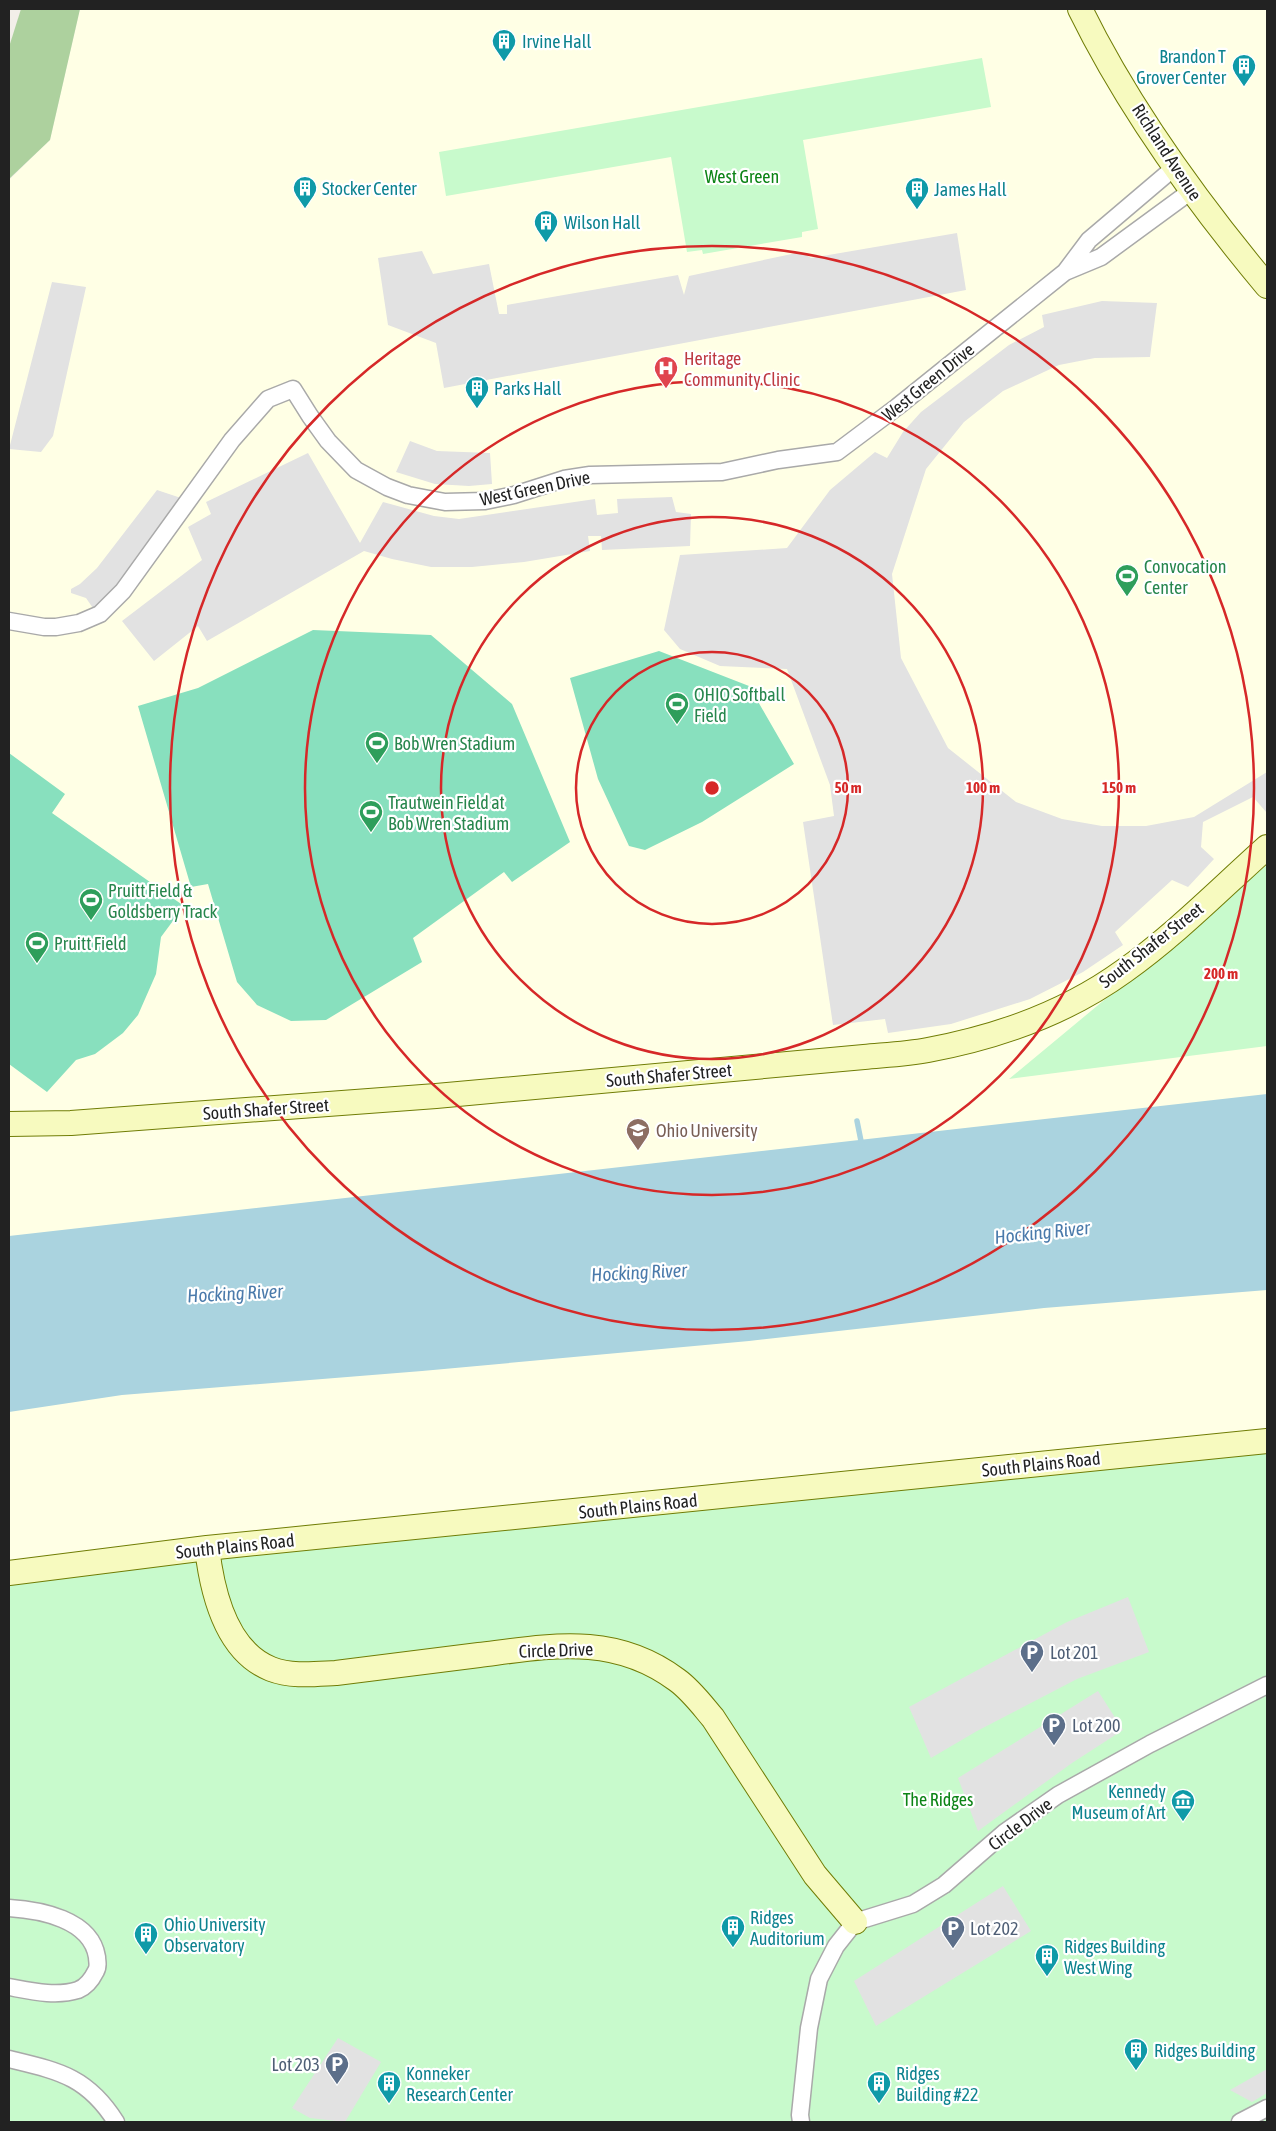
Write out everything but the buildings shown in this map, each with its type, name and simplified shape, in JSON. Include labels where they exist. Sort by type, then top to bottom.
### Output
[{"type":"street","name":"Richland Avenue","points":[[1082,13],[1104,55],[1191,191],[1267,286]]},
{"type":"street","name":"West Green Drive","points":[[9,622],[56,627],[79,623],[100,614],[123,591],[232,440],[268,399],[293,389],[328,441],[362,474],[408,495],[445,502],[485,501],[514,495],[564,479],[590,474],[722,472],[778,460],[837,452],[897,407],[1065,272],[1089,240],[1175,167]]},
{"type":"street","name":"West Green Drive","points":[[1065,272],[1101,257],[1191,191]]},
{"type":"street","name":"South Shafer Street","points":[[9,1124],[71,1123],[465,1093],[891,1054],[926,1050],[982,1038],[1057,1010],[1124,971],[1181,924],[1267,847]]},
{"type":"street","name":"South Plains Road","points":[[9,1572],[207,1548],[1267,1441]]},
{"type":"street","name":"Circle Drive","points":[[207,1548],[215,1594],[230,1630],[245,1651],[270,1669],[308,1675],[336,1673],[522,1650],[575,1646],[600,1647],[643,1660],[677,1680],[697,1698],[713,1718],[814,1875],[855,1922],[914,1904],[944,1885],[1005,1832],[1058,1796],[1124,1758],[1267,1685]]},
{"type":"street","points":[[9,1908],[57,1916],[80,1929],[88,1937],[96,1950],[98,1967],[92,1980],[79,1990],[59,1993],[34,1992],[9,1987]]},
{"type":"street","points":[[801,2122],[809,2028],[817,1988],[836,1946],[855,1922]]},
{"type":"street","points":[[9,2059],[51,2070],[72,2078],[92,2092],[116,2122]]},
{"type":"street","points":[[1240,2122],[1267,2108]]},
{"type":"shaded area","name":"Ohio University","points":[[80,9],[1267,9],[1267,2122],[9,2122],[9,180],[50,140]]},
{"type":"shaded area","points":[[957,233],[966,290],[444,388],[436,343],[388,325],[378,258],[422,251],[433,274],[489,264],[499,314],[507,314],[507,305],[678,275],[684,295],[689,276],[801,252],[811,258]]},
{"type":"shaded area","points":[[52,282],[86,287],[53,436],[41,452],[9,449]]},
{"type":"shaded area","points":[[1102,301],[1157,303],[1150,357],[1095,358],[1059,365],[1003,391],[964,422],[926,469],[892,574],[901,658],[948,748],[1016,802],[1062,819],[1102,826],[1146,826],[1194,817],[1267,772],[1267,813],[1253,797],[1203,822],[1201,847],[1214,859],[1188,887],[1172,880],[1115,932],[1123,945],[1083,972],[1030,999],[951,1024],[888,1033],[885,1019],[833,1025],[803,822],[834,816],[830,785],[787,669],[720,666],[680,649],[664,630],[680,555],[787,548],[830,490],[875,452],[887,458],[903,432],[921,412],[1009,345],[1044,327],[1042,315]]},
{"type":"shaded area","points":[[410,441],[437,451],[490,453],[492,484],[469,486],[435,484],[396,472]]},
{"type":"shaded area","points":[[308,453],[360,543],[383,502],[434,516],[459,519],[595,499],[597,515],[618,513],[617,499],[672,497],[676,512],[691,514],[690,546],[602,550],[601,536],[588,536],[590,551],[524,562],[472,567],[431,567],[364,551],[207,641],[198,626],[154,661],[122,621],[202,560],[188,527],[211,514],[206,502]]},
{"type":"shaded area","points":[[157,490],[184,499],[120,589],[95,611],[86,598],[71,593],[71,589],[80,584],[97,568]]},
{"type":"shaded area","name":"Lot 201","points":[[1128,1597],[1149,1652],[1077,1679],[977,1731],[931,1758],[909,1707],[1067,1622]]},
{"type":"shaded area","name":"Lot 200","points":[[1098,1691],[1123,1730],[1072,1763],[978,1831],[958,1778]]},
{"type":"shaded area","name":"Lot 202","points":[[1003,1886],[1031,1931],[876,2026],[854,1981]]},
{"type":"shaded area","name":"Lot 203","points":[[338,2038],[381,2062],[345,2122],[310,2118],[292,2108]]},
{"type":"shaded area","points":[[1267,2069],[1267,2093],[1252,2102],[1230,2090]]},
{"type":"green space","points":[[21,9],[80,9],[50,140],[9,179],[9,47]]},
{"type":"green space","name":"West Green","points":[[982,58],[991,107],[803,140],[818,229],[802,232],[802,237],[703,254],[702,250],[687,252],[671,157],[446,196],[439,152]]},
{"type":"green space","name":"Bob Wren Stadium","points":[[313,630],[431,635],[512,704],[570,842],[512,882],[504,872],[413,938],[422,962],[326,1020],[291,1021],[257,1005],[237,982],[208,884],[191,887],[138,706],[198,688]]},
{"type":"green space","name":"OHIO Softball Field","points":[[659,651],[749,686],[794,764],[702,822],[645,850],[629,846],[598,779],[570,678]]},
{"type":"green space","name":"Pruitt Field & Goldsberry Track","points":[[9,753],[65,794],[52,813],[184,906],[161,937],[156,974],[138,1015],[123,1033],[95,1054],[76,1060],[47,1092],[9,1064]]},
{"type":"green space","points":[[1267,865],[1267,1046],[1009,1079]]},
{"type":"green space","name":"The Ridges","points":[[1267,1441],[1267,2122],[9,2122],[9,1573]]},
{"type":"water","name":"Hocking River","points":[[1267,1094],[1267,1290],[1044,1308],[749,1341],[422,1371],[122,1395],[9,1412],[9,1236]]},
{"type":"waterway","points":[[857,1121],[862,1146]]},
{"type":"place","name":"Irvine Hall","points":[[504,62]]},
{"type":"place","name":"Brandon T Grover Center","points":[[1244,87]]},
{"type":"place","name":"Stocker Center","points":[[305,209]]},
{"type":"place","name":"James Hall","points":[[917,210]]},
{"type":"place","name":"Wilson Hall","points":[[546,243]]},
{"type":"place","name":"Heritage Community Clinic","points":[[666,389]]},
{"type":"place","name":"Parks Hall","points":[[477,409]]},
{"type":"place","name":"Convocation Center","points":[[1127,597]]},
{"type":"place","name":"OHIO Softball Field","points":[[677,725]]},
{"type":"place","name":"Bob Wren Stadium","points":[[377,764]]},
{"type":"place","name":"Trautwein Field at Bob Wren Stadium","points":[[371,833]]},
{"type":"place","name":"Pruitt Field & Goldsberry Track","points":[[91,921]]},
{"type":"place","name":"Pruitt Field","points":[[37,964]]},
{"type":"place","name":"Ohio University","points":[[638,1151]]},
{"type":"place","name":"Lot 201","points":[[1032,1673]]},
{"type":"place","name":"Lot 200","points":[[1054,1746]]},
{"type":"place","name":"Kennedy Museum of Art","points":[[1183,1822]]},
{"type":"place","name":"Ridges Auditorium","points":[[733,1948]]},
{"type":"place","name":"Lot 202","points":[[953,1949]]},
{"type":"place","name":"Ohio University Observatory","points":[[146,1955]]},
{"type":"place","name":"Ridges Building West Wing","points":[[1047,1977]]},
{"type":"place","name":"Ridges Building","points":[[1136,2071]]},
{"type":"place","name":"Lot 203","points":[[337,2085]]},
{"type":"place","name":"Konneker Research Center","points":[[389,2104]]},
{"type":"place","name":"Ridges Building #22","points":[[879,2104]]}]
